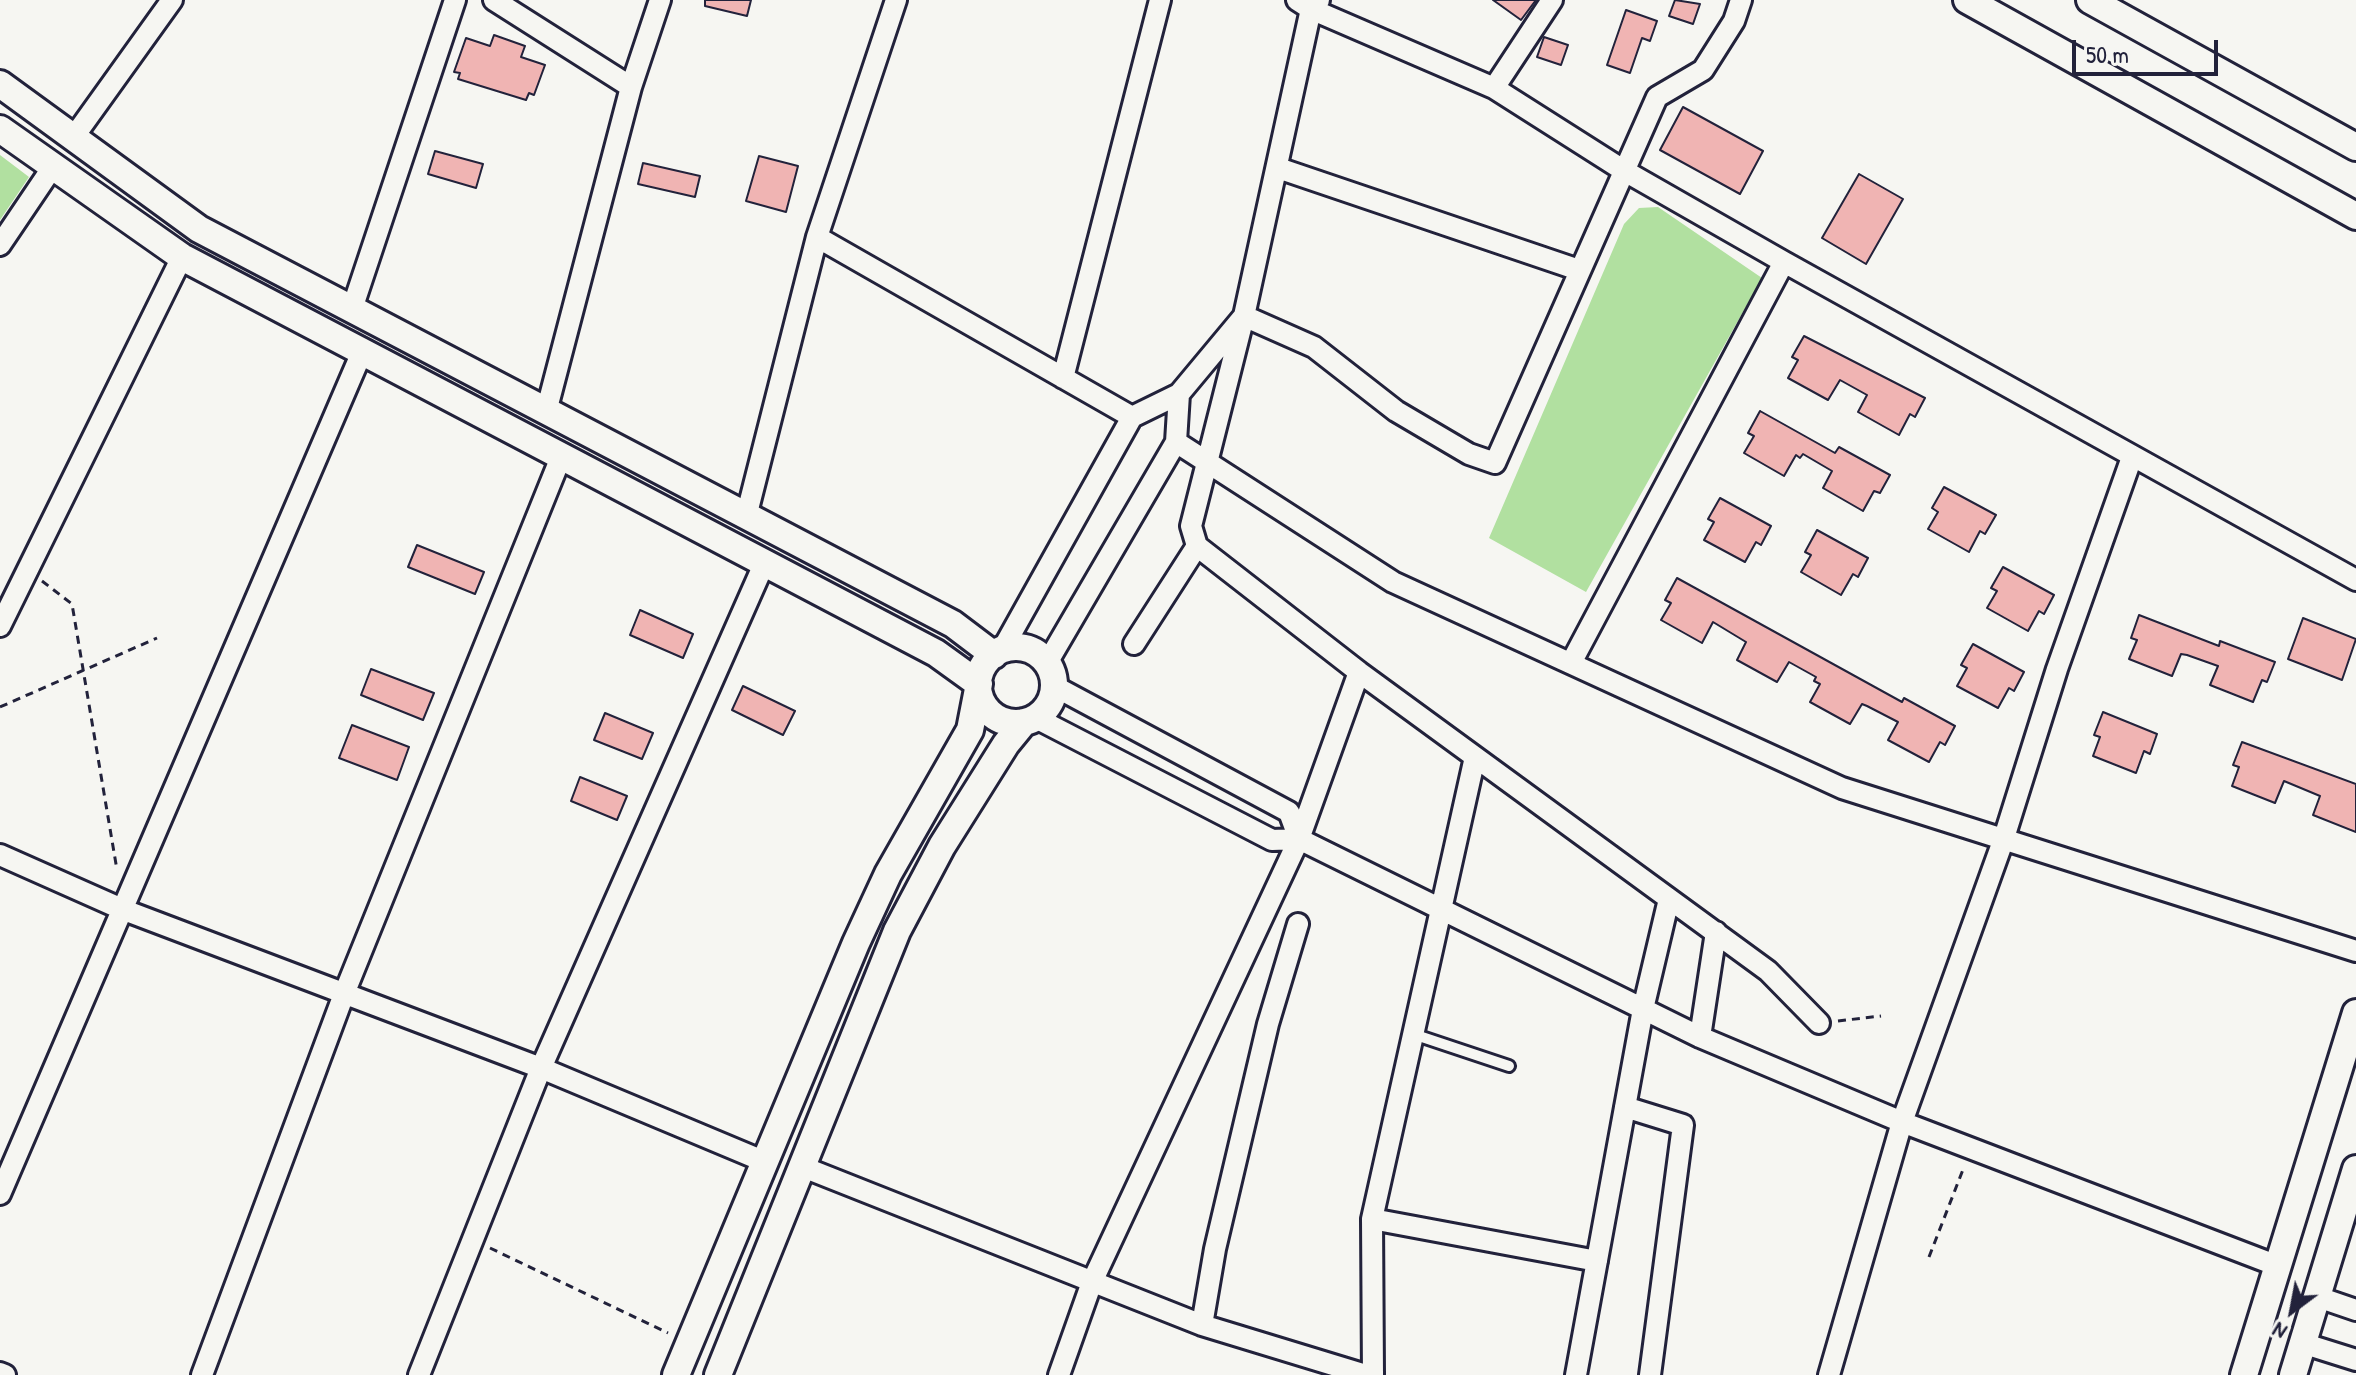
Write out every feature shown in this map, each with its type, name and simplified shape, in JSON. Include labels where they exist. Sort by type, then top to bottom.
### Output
[{"type":"street","points":[[73,138],[172,0]]},
{"type":"street","points":[[352,309],[455,0]]},
{"type":"street","points":[[494,0],[631,87]]},
{"type":"street","points":[[546,412],[631,87],[660,0]]},
{"type":"street","points":[[1063,378],[1160,0]]},
{"type":"street","points":[[1494,88],[1552,0]]},
{"type":"street","points":[[1244,316],[1314,347],[1396,411],[1469,454],[1495,463],[1657,97],[1703,70],[1734,21],[1741,0]]},
{"type":"street","points":[[1967,0],[2356,216]]},
{"type":"street","points":[[2090,0],[2356,147]]},
{"type":"street","points":[[746,517],[817,237],[890,3]]},
{"type":"street","points":[[1819,1023],[1768,971],[1359,672],[1219,567],[1197,546],[1191,526],[1278,168],[1309,3],[1494,88],[1623,170],[1784,262],[2356,580]]},
{"type":"street","points":[[0,84],[199,229],[953,624],[998,652],[1027,648],[1051,674],[1289,812],[1299,839]]},
{"type":"street","points":[[0,129],[182,257],[936,653],[978,687],[982,701],[999,719],[1030,720],[1272,840],[1299,839],[1700,1037],[1902,1122],[2278,1266]]},
{"type":"street","points":[[0,245],[54,165]]},
{"type":"street","points":[[1278,168],[1579,270]]},
{"type":"street","points":[[817,237],[1132,417]]},
{"type":"street","points":[[0,626],[182,257]]},
{"type":"street","points":[[1571,663],[1784,262]]},
{"type":"street","points":[[676,1375],[763,1161],[888,874],[970,730],[983,665],[998,652],[1132,417],[1179,394],[1244,316]]},
{"type":"street","points":[[0,1194],[362,352]]},
{"type":"street","points":[[718,1375],[897,931],[942,846],[1006,744],[1052,699],[1051,674],[1176,442],[1179,394]]},
{"type":"street","points":[[1176,442],[1393,582],[1842,788],[2356,951]]},
{"type":"street","points":[[202,1375],[344,994],[561,457]]},
{"type":"street","points":[[1829,1375],[1902,1122],[2003,841],[2057,669],[2132,457]]},
{"type":"street","points":[[1134,644],[1197,546]]},
{"type":"street","points":[[419,1375],[541,1068],[764,564]]},
{"type":"street","points":[[1059,1375],[1092,1282],[1299,839],[1359,672]]},
{"type":"street","points":[[1373,1375],[1372,1219],[1475,757]]},
{"type":"street","points":[[0,855],[124,910],[541,1068],[763,1161]]},
{"type":"street","points":[[1576,1375],[1643,1009],[1669,899]]},
{"type":"street","points":[[1202,1325],[1215,1249],[1268,1024],[1298,924]]},
{"type":"street","points":[[1700,1037],[1716,932]]},
{"type":"street","points":[[2244,1375],[2356,1013]]},
{"type":"street","points":[[1625,1107],[1683,1125],[1650,1375]]},
{"type":"street","points":[[803,1167],[1202,1325],[1366,1375]]},
{"type":"street","points":[[2293,1375],[2356,1169]]},
{"type":"street","points":[[1372,1219],[1597,1261]]},
{"type":"street","points":[[2315,1296],[2356,1310]]},
{"type":"street","points":[[2302,1343],[2356,1360]]},
{"type":"lane","points":[[1413,1034],[1509,1066]]},
{"type":"path","points":[[28,570],[72,604],[124,910]]},
{"type":"path","points":[[0,707],[157,638]]},
{"type":"path","points":[[1819,1023],[1881,1016]]},
{"type":"path","points":[[1929,1257],[1971,1149]]},
{"type":"path","points":[[473,1240],[689,1343]]},
{"type":"green space","points":[[0,155],[29,177],[0,220]]},
{"type":"green space","points":[[1658,207],[1762,278],[1586,592],[1489,538],[1624,224],[1639,208]]},
{"type":"building","points":[[705,0],[751,0],[747,16],[705,6]]},
{"type":"building","points":[[1493,0],[1536,0],[1521,20]]},
{"type":"building","points":[[1675,0],[1700,4],[1693,24],[1669,16]]},
{"type":"building","points":[[1626,10],[1657,21],[1650,41],[1642,38],[1630,73],[1607,65]]},
{"type":"building","points":[[494,35],[525,46],[521,57],[545,65],[534,95],[529,93],[526,100],[458,79],[460,73],[454,72],[466,38],[490,46]]},
{"type":"building","points":[[1544,37],[1568,45],[1561,65],[1537,57]]},
{"type":"building","points":[[1683,107],[1763,151],[1740,194],[1660,150]]},
{"type":"building","points":[[435,151],[483,164],[476,188],[428,174]]},
{"type":"building","points":[[759,156],[798,166],[786,212],[746,201]]},
{"type":"building","points":[[643,163],[700,176],[695,197],[638,184]]},
{"type":"building","points":[[1859,174],[1903,199],[1866,264],[1822,238]]},
{"type":"building","points":[[1804,336],[1925,398],[1915,417],[1910,414],[1899,435],[1858,412],[1867,395],[1840,380],[1828,400],[1788,378],[1798,360],[1792,357]]},
{"type":"building","points":[[1760,411],[1835,453],[1839,447],[1890,475],[1880,493],[1874,491],[1863,511],[1823,488],[1832,471],[1803,454],[1800,458],[1796,455],[1784,476],[1744,453],[1754,436],[1748,433]]},
{"type":"building","points":[[1944,487],[1996,515],[1985,534],[1980,531],[1969,552],[1928,529],[1938,512],[1932,508]]},
{"type":"building","points":[[1720,498],[1771,526],[1761,545],[1756,542],[1745,562],[1704,540],[1714,522],[1708,519]]},
{"type":"building","points":[[1817,530],[1868,558],[1858,577],[1853,574],[1841,595],[1801,572],[1811,555],[1805,552]]},
{"type":"building","points":[[417,545],[484,572],[475,594],[408,567]]},
{"type":"building","points":[[2003,567],[2054,595],[2044,614],[2039,611],[2028,631],[1987,608],[1997,591],[1991,588]]},
{"type":"building","points":[[1677,578],[1902,702],[1904,698],[1955,726],[1945,745],[1940,742],[1929,762],[1888,740],[1898,722],[1867,706],[1862,704],[1850,724],[1810,702],[1820,684],[1814,681],[1816,677],[1789,662],[1777,682],[1737,660],[1746,642],[1713,622],[1702,643],[1661,620],[1671,603],[1665,600]]},
{"type":"building","points":[[640,610],[693,634],[683,658],[630,635]]},
{"type":"building","points":[[2139,615],[2219,646],[2220,641],[2275,662],[2267,682],[2262,680],[2253,702],[2210,685],[2218,666],[2187,655],[2181,654],[2172,676],[2129,659],[2137,640],[2131,638]]},
{"type":"building","points":[[2303,618],[2356,639],[2342,680],[2288,659]]},
{"type":"building","points":[[1973,644],[2024,672],[2014,691],[2009,688],[1998,708],[1957,686],[1967,668],[1961,665]]},
{"type":"building","points":[[371,669],[434,693],[423,720],[361,695]]},
{"type":"building","points":[[743,686],[795,711],[783,735],[732,710]]},
{"type":"building","points":[[2103,712],[2157,734],[2150,754],[2144,751],[2136,773],[2093,756],[2100,737],[2094,735]]},
{"type":"building","points":[[605,713],[653,733],[642,759],[594,740]]},
{"type":"building","points":[[352,725],[409,747],[397,780],[339,758]]},
{"type":"building","points":[[2242,742],[2356,784],[2356,832],[2313,815],[2320,796],[2284,781],[2275,803],[2232,786],[2239,767],[2233,765]]},
{"type":"building","points":[[580,777],[627,796],[617,820],[571,801]]}]
